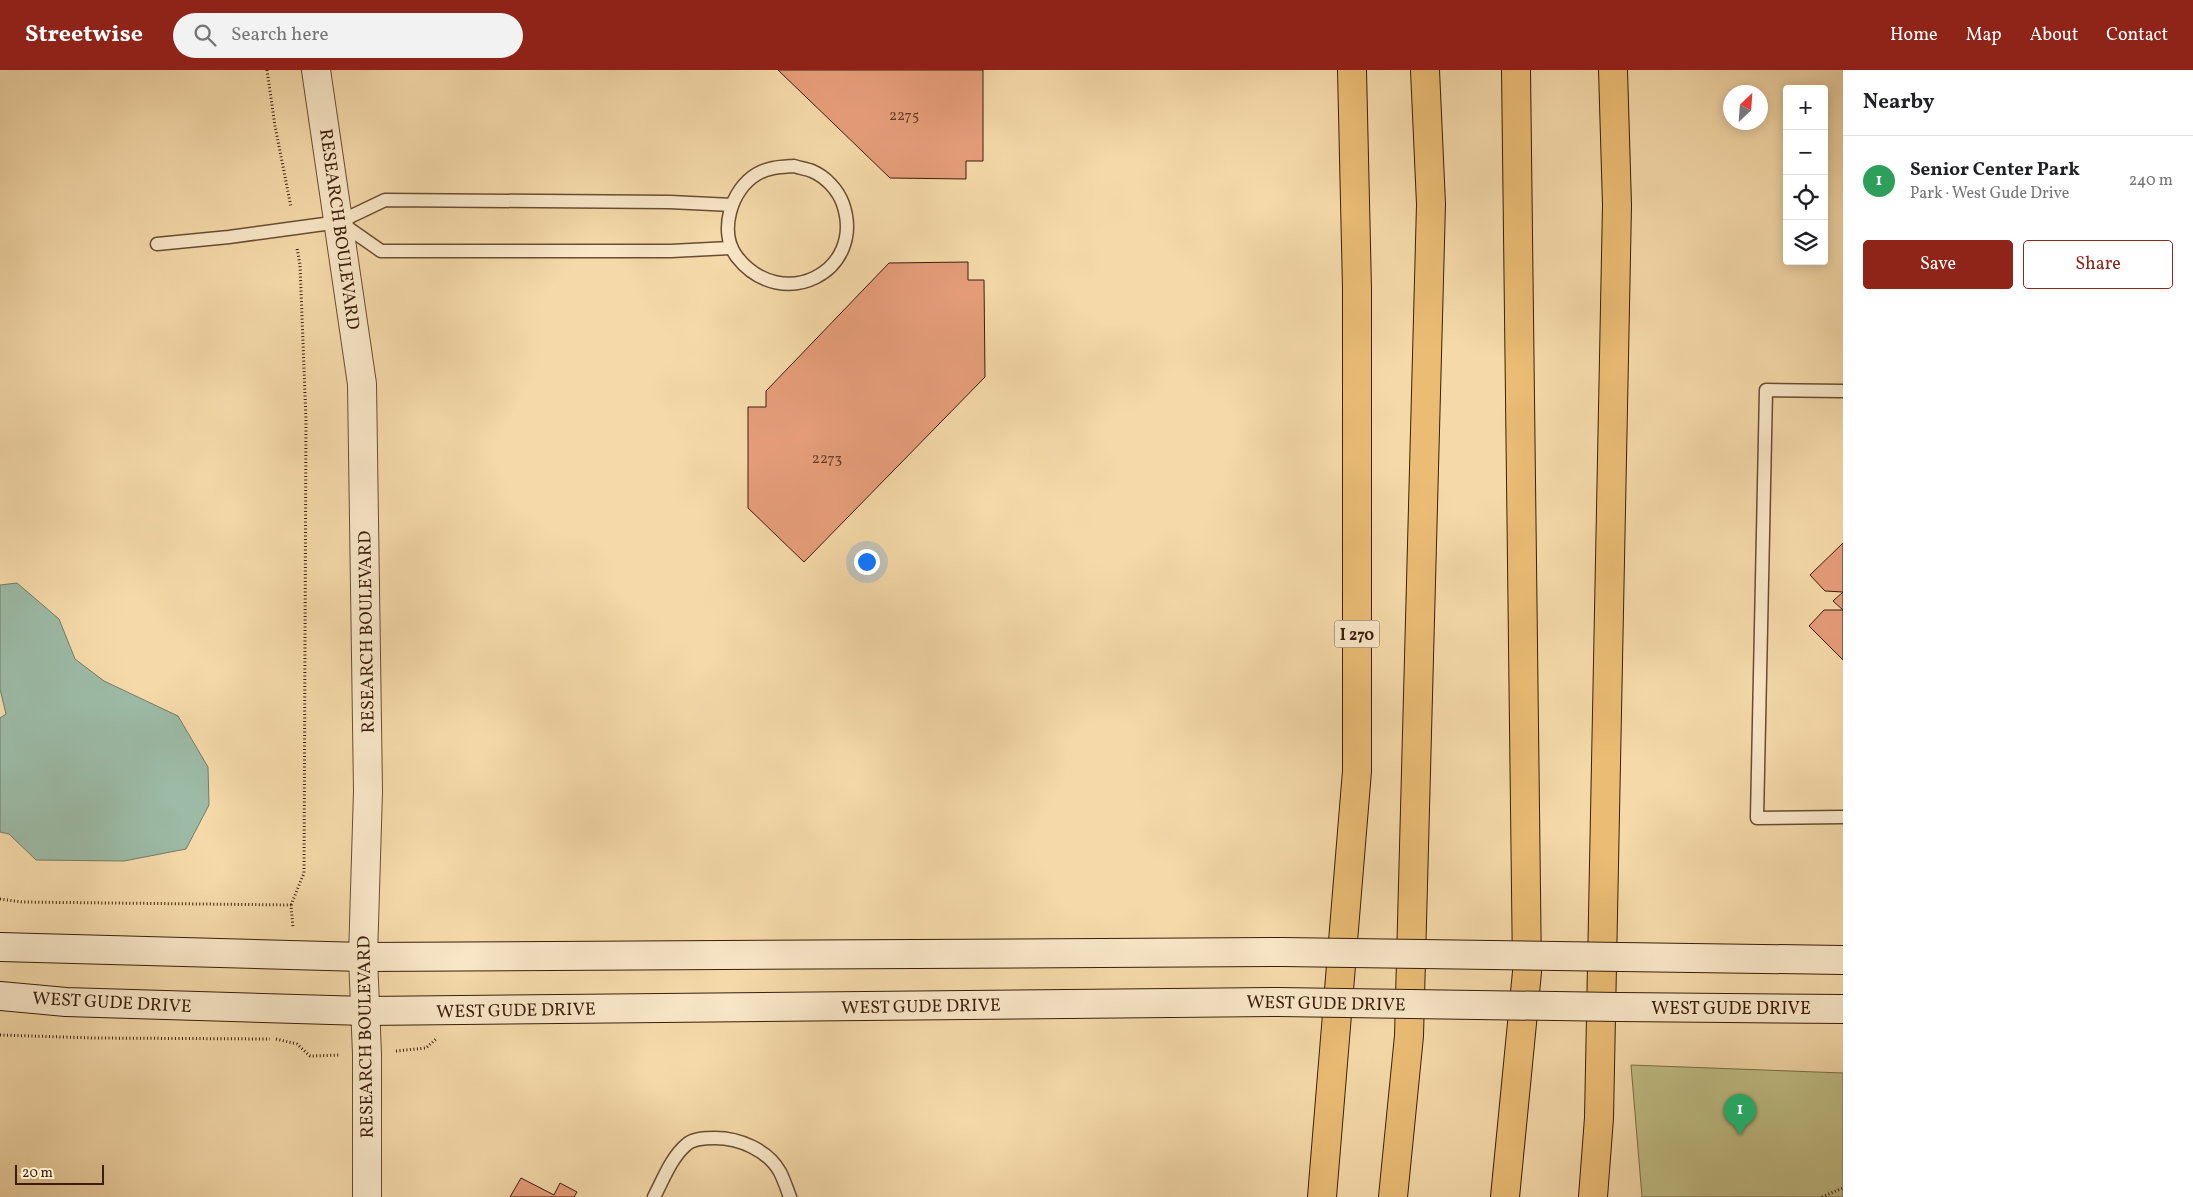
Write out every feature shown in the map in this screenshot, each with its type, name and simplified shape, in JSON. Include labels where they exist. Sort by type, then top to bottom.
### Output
[{"type":"highway","name":"I 270","points":[[1322,1197],[1356,771],[1357,289],[1352,70]]},
{"type":"highway","points":[[1393,1197],[1409,1036],[1431,204],[1425,70]]},
{"type":"highway","points":[[1505,1197],[1527,972],[1516,70]]},
{"type":"highway","points":[[1593,1197],[1599,1118],[1616,205],[1613,70]]},
{"type":"main road","name":"RESEARCH BOULEVARD","points":[[316,70],[362,384],[368,791],[363,957],[366,1197]]},
{"type":"main road","points":[[0,947],[363,957],[1282,952],[1843,960]]},
{"type":"main road","name":"WEST GUDE DRIVE","points":[[0,996],[66,1002],[365,1011],[1278,1002],[1843,1009]]},
{"type":"lane","points":[[794,166],[813,171],[828,182],[840,197],[847,216],[846,236],[840,254],[827,270],[810,280],[790,285],[771,282],[753,273],[730,248],[728,222],[732,205],[742,187],[757,174],[774,167],[794,166]]},
{"type":"lane","points":[[157,244],[229,237],[339,222],[385,200],[670,202],[732,205]]},
{"type":"lane","points":[[339,222],[381,251],[672,251],[730,248]]},
{"type":"lane","points":[[1843,391],[1766,390],[1756,818],[1843,817]]},
{"type":"lane","points":[[654,1197],[675,1158],[687,1143],[704,1138],[730,1138],[752,1146],[768,1158],[780,1171],[790,1197]]},
{"type":"path","points":[[267,70],[300,265],[306,420],[304,872],[291,905]]},
{"type":"path","points":[[1822,1197],[1843,1188]]},
{"type":"shaded area","points":[[17,583],[59,619],[75,659],[104,681],[178,716],[208,767],[209,805],[186,849],[124,861],[36,860],[9,834],[0,832],[0,718],[6,714],[0,689],[0,585]]},
{"type":"shaded area","points":[[1631,1065],[1843,1073],[1843,1197],[1642,1197]]},
{"type":"building","points":[[778,70],[983,70],[983,161],[966,161],[966,179],[890,178]]},
{"type":"building","points":[[968,262],[968,280],[984,280],[985,377],[804,562],[748,508],[748,407],[766,407],[766,391],[889,263]]},
{"type":"building","points":[[1843,543],[1843,592],[1825,591],[1810,575]]},
{"type":"building","points":[[1843,592],[1843,610],[1833,601]]},
{"type":"building","points":[[1824,610],[1843,610],[1843,660],[1809,626]]},
{"type":"building","points":[[521,1178],[554,1195],[560,1183],[577,1192],[574,1197],[510,1197]]},
{"type":"place","name":"Senior Center Park","points":[[1740,1135]]}]
